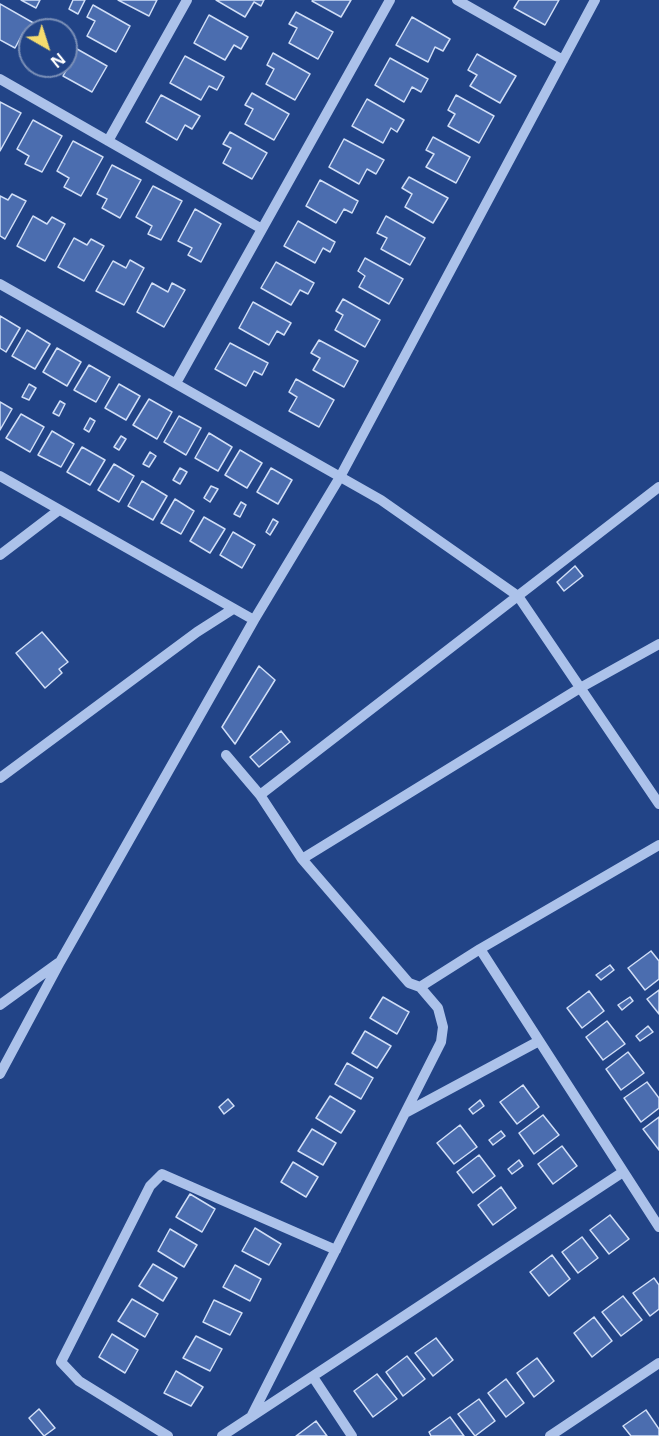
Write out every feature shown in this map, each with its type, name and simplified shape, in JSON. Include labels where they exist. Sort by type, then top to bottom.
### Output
[{"type":"street","points":[[108,141],[187,0]]},
{"type":"street","points":[[176,383],[390,0]]},
{"type":"street","points":[[456,0],[563,60]]},
{"type":"street","points":[[0,1074],[60,962],[254,620],[340,477],[595,0]]},
{"type":"street","points":[[0,80],[262,228]]},
{"type":"street","points":[[0,284],[381,501],[518,596],[659,804]]},
{"type":"street","points":[[0,476],[254,620]]},
{"type":"street","points":[[260,795],[659,487]]},
{"type":"street","points":[[0,555],[59,510]]},
{"type":"street","points":[[0,778],[197,632],[233,609]]},
{"type":"street","points":[[302,859],[580,688],[659,644]]},
{"type":"street","points":[[226,755],[260,795],[302,859],[409,983],[420,987],[438,1008],[443,1027],[441,1042],[251,1417]]},
{"type":"street","points":[[420,987],[480,950],[657,850]]},
{"type":"street","points":[[480,950],[659,1227]]},
{"type":"street","points":[[0,1005],[60,962]]},
{"type":"street","points":[[405,1113],[539,1041]]},
{"type":"street","points":[[222,1436],[623,1172]]},
{"type":"street","points":[[168,1436],[79,1382],[61,1362],[150,1186],[162,1174],[336,1250]]},
{"type":"street","points":[[550,1436],[659,1363]]},
{"type":"street","points":[[313,1377],[352,1436]]},
{"type":"building","points":[[21,0],[40,0],[36,8]]},
{"type":"building","points":[[73,0],[85,0],[78,14],[69,9]]},
{"type":"building","points":[[118,0],[157,0],[149,16]]},
{"type":"building","points":[[216,0],[264,0],[261,6],[254,2],[245,17]]},
{"type":"building","points":[[313,0],[351,0],[341,17]]},
{"type":"building","points":[[519,0],[559,0],[545,25],[514,8]]},
{"type":"building","points":[[0,4],[25,18],[18,18],[18,42],[15,48],[0,40]]},
{"type":"building","points":[[93,5],[130,26],[116,52],[87,36],[95,21],[87,17]]},
{"type":"building","points":[[296,12],[333,32],[318,59],[289,43],[297,28],[289,24]]},
{"type":"building","points":[[209,15],[248,37],[241,49],[234,45],[225,60],[194,43]]},
{"type":"building","points":[[412,17],[450,39],[443,51],[435,47],[428,62],[396,45]]},
{"type":"building","points":[[78,50],[107,66],[92,92],[67,78],[78,78]]},
{"type":"building","points":[[273,53],[310,74],[295,100],[266,84],[274,69],[267,65]]},
{"type":"building","points":[[477,54],[516,76],[500,103],[470,86],[477,75],[468,70]]},
{"type":"building","points":[[185,56],[224,77],[217,90],[209,86],[201,100],[170,83]]},
{"type":"building","points":[[390,58],[428,79],[421,92],[412,87],[404,102],[375,85]]},
{"type":"building","points":[[252,93],[289,114],[274,140],[245,124],[253,109],[245,105]]},
{"type":"building","points":[[161,95],[200,116],[192,129],[185,125],[177,140],[146,122]]},
{"type":"building","points":[[456,95],[494,116],[479,143],[448,126],[455,114],[448,110]]},
{"type":"building","points":[[367,99],[404,120],[397,132],[391,128],[383,143],[352,126]]},
{"type":"building","points":[[0,102],[21,113],[0,151]]},
{"type":"building","points":[[33,120],[62,136],[42,172],[25,164],[29,156],[17,149]]},
{"type":"building","points":[[230,132],[267,153],[252,179],[223,163],[231,148],[223,144]]},
{"type":"building","points":[[433,137],[470,157],[456,183],[426,167],[434,154],[426,150]]},
{"type":"building","points":[[344,139],[384,160],[376,174],[367,169],[359,184],[329,167]]},
{"type":"building","points":[[73,141],[103,157],[81,196],[64,187],[69,178],[57,171]]},
{"type":"building","points":[[112,165],[141,180],[120,218],[102,208],[107,199],[97,194]]},
{"type":"building","points":[[409,177],[448,198],[433,223],[405,207],[412,194],[402,188]]},
{"type":"building","points":[[320,180],[358,201],[352,213],[344,209],[336,223],[306,206]]},
{"type":"building","points":[[153,186],[182,201],[161,240],[148,234],[152,226],[136,217]]},
{"type":"building","points":[[12,194],[26,201],[5,239],[0,236],[0,196],[8,200]]},
{"type":"building","points":[[195,209],[221,224],[201,262],[188,255],[192,248],[178,241]]},
{"type":"building","points":[[33,216],[47,224],[52,217],[65,224],[45,261],[17,246]]},
{"type":"building","points":[[386,216],[425,238],[410,265],[381,249],[387,238],[377,233]]},
{"type":"building","points":[[298,221],[335,242],[330,252],[323,248],[315,263],[284,246]]},
{"type":"building","points":[[74,238],[87,245],[91,239],[104,246],[84,281],[58,267]]},
{"type":"building","points":[[365,258],[403,279],[389,304],[359,287],[365,276],[358,271]]},
{"type":"building","points":[[130,260],[144,268],[124,305],[96,291],[113,261],[126,268]]},
{"type":"building","points":[[276,262],[314,283],[308,294],[300,290],[291,305],[261,288]]},
{"type":"building","points":[[152,283],[168,292],[172,283],[185,290],[164,327],[137,312]]},
{"type":"building","points":[[343,299],[380,320],[365,347],[335,330],[343,315],[336,311]]},
{"type":"building","points":[[253,302],[291,323],[284,335],[277,331],[269,345],[239,328]]},
{"type":"building","points":[[0,316],[20,328],[6,352],[0,348]]},
{"type":"building","points":[[27,330],[50,344],[35,369],[12,356]]},
{"type":"building","points":[[319,340],[358,361],[344,387],[313,370],[320,358],[311,353]]},
{"type":"building","points":[[230,343],[268,363],[262,375],[254,371],[246,386],[215,369]]},
{"type":"building","points":[[57,348],[81,362],[67,386],[43,372]]},
{"type":"building","points":[[89,365],[110,377],[96,402],[74,390]]},
{"type":"building","points":[[296,379],[334,400],[319,427],[289,411],[297,397],[289,392]]},
{"type":"building","points":[[29,384],[36,388],[29,400],[22,397]]},
{"type":"building","points":[[119,384],[140,396],[126,420],[105,408]]},
{"type":"building","points":[[149,399],[172,412],[157,439],[133,425]]},
{"type":"building","points":[[60,401],[65,404],[59,416],[53,413]]},
{"type":"building","points":[[0,402],[12,409],[0,430]]},
{"type":"building","points":[[21,414],[44,427],[30,452],[6,438]]},
{"type":"building","points":[[179,416],[201,428],[186,455],[164,442]]},
{"type":"building","points":[[90,418],[95,421],[89,432],[84,429]]},
{"type":"building","points":[[52,431],[74,444],[61,467],[38,455]]},
{"type":"building","points":[[209,433],[232,447],[218,471],[195,458]]},
{"type":"building","points":[[121,436],[126,439],[119,450],[114,447]]},
{"type":"building","points":[[82,447],[105,460],[90,485],[67,472]]},
{"type":"building","points":[[240,450],[262,463],[247,488],[225,475]]},
{"type":"building","points":[[150,452],[156,456],[149,467],[143,464]]},
{"type":"building","points":[[114,464],[134,476],[119,502],[98,490]]},
{"type":"building","points":[[180,468],[187,472],[180,484],[173,480]]},
{"type":"building","points":[[271,468],[292,480],[278,504],[257,492]]},
{"type":"building","points":[[142,481],[167,496],[153,520],[128,506]]},
{"type":"building","points":[[211,486],[218,489],[210,502],[204,498]]},
{"type":"building","points":[[175,499],[194,511],[181,534],[161,523]]},
{"type":"building","points":[[241,502],[246,505],[240,517],[234,514]]},
{"type":"building","points":[[204,517],[225,529],[210,553],[190,541]]},
{"type":"building","points":[[273,519],[278,522],[270,535],[266,532]]},
{"type":"building","points":[[233,532],[255,545],[242,568],[220,555]]},
{"type":"building","points":[[575,566],[583,576],[564,591],[557,582]]},
{"type":"building","points":[[42,632],[68,662],[59,669],[62,673],[45,688],[16,653]]},
{"type":"building","points":[[259,666],[275,680],[235,744],[222,727]]},
{"type":"building","points":[[281,731],[290,742],[259,767],[250,757]]},
{"type":"building","points":[[651,951],[659,961],[659,979],[645,990],[628,968]]},
{"type":"building","points":[[610,965],[614,970],[601,980],[596,975]]},
{"type":"building","points":[[659,990],[659,1014],[647,999]]},
{"type":"building","points":[[589,991],[604,1011],[582,1028],[567,1008]]},
{"type":"building","points":[[383,997],[409,1012],[397,1034],[370,1018]]},
{"type":"building","points":[[630,997],[633,1001],[622,1010],[618,1005]]},
{"type":"building","points":[[607,1021],[625,1044],[603,1060],[586,1037]]},
{"type":"building","points":[[648,1026],[653,1032],[640,1041],[636,1036]]},
{"type":"building","points":[[365,1031],[391,1046],[377,1068],[352,1053]]},
{"type":"building","points":[[628,1052],[644,1073],[621,1090],[606,1069]]},
{"type":"building","points":[[347,1063],[373,1078],[361,1099],[335,1084]]},
{"type":"building","points":[[647,1082],[659,1098],[659,1108],[641,1122],[624,1098]]},
{"type":"building","points":[[523,1085],[539,1107],[517,1124],[500,1102]]},
{"type":"building","points":[[330,1096],[355,1111],[341,1133],[316,1118]]},
{"type":"building","points":[[228,1099],[234,1106],[224,1114],[219,1107]]},
{"type":"building","points":[[480,1100],[484,1106],[473,1114],[469,1109]]},
{"type":"building","points":[[543,1115],[559,1135],[534,1154],[519,1133]]},
{"type":"building","points":[[659,1117],[659,1150],[643,1129]]},
{"type":"building","points":[[460,1125],[477,1147],[454,1164],[437,1143]]},
{"type":"building","points":[[312,1129],[336,1143],[323,1165],[298,1151]]},
{"type":"building","points":[[501,1131],[505,1136],[493,1145],[489,1140]]},
{"type":"building","points":[[562,1146],[577,1166],[553,1184],[538,1164]]},
{"type":"building","points":[[479,1155],[495,1176],[473,1193],[457,1172]]},
{"type":"building","points":[[519,1160],[523,1166],[512,1174],[508,1169]]},
{"type":"building","points":[[293,1162],[318,1177],[306,1197],[281,1182]]},
{"type":"building","points":[[501,1187],[516,1208],[493,1225],[478,1205]]},
{"type":"building","points":[[190,1194],[215,1209],[202,1232],[176,1217]]},
{"type":"building","points":[[610,1215],[629,1239],[609,1254],[590,1230]]},
{"type":"building","points":[[255,1228],[281,1244],[269,1265],[242,1251]]},
{"type":"building","points":[[170,1229],[197,1245],[184,1267],[158,1251]]},
{"type":"building","points":[[582,1237],[598,1258],[578,1273],[562,1252]]},
{"type":"building","points":[[552,1255],[570,1279],[549,1296],[530,1272]]},
{"type":"building","points":[[153,1264],[177,1278],[163,1301],[139,1286]]},
{"type":"building","points":[[235,1265],[261,1279],[250,1301],[223,1287]]},
{"type":"building","points":[[654,1278],[659,1285],[659,1309],[650,1316],[633,1293]]},
{"type":"building","points":[[623,1296],[642,1320],[621,1336],[602,1312]]},
{"type":"building","points":[[132,1299],[158,1314],[145,1337],[118,1321]]},
{"type":"building","points":[[214,1300],[242,1313],[230,1335],[203,1322]]},
{"type":"building","points":[[594,1317],[612,1341],[592,1357],[574,1333]]},
{"type":"building","points":[[112,1334],[138,1350],[125,1373],[99,1357]]},
{"type":"building","points":[[196,1336],[222,1349],[210,1371],[183,1358]]},
{"type":"building","points":[[436,1338],[453,1360],[433,1376],[415,1353]]},
{"type":"building","points":[[407,1356],[425,1379],[403,1396],[386,1372]]},
{"type":"building","points":[[537,1358],[554,1381],[534,1397],[517,1373]]},
{"type":"building","points":[[176,1371],[203,1387],[191,1406],[164,1393]]},
{"type":"building","points":[[377,1374],[397,1399],[373,1417],[354,1391]]},
{"type":"building","points":[[506,1379],[524,1403],[506,1417],[488,1393]]},
{"type":"building","points":[[479,1399],[495,1421],[475,1436],[458,1414]]},
{"type":"building","points":[[39,1409],[55,1428],[44,1436],[29,1418]]},
{"type":"building","points":[[646,1410],[659,1429],[659,1436],[631,1436],[623,1426]]},
{"type":"building","points":[[450,1417],[464,1436],[431,1436],[429,1432]]},
{"type":"building","points":[[316,1421],[327,1436],[296,1436]]}]
